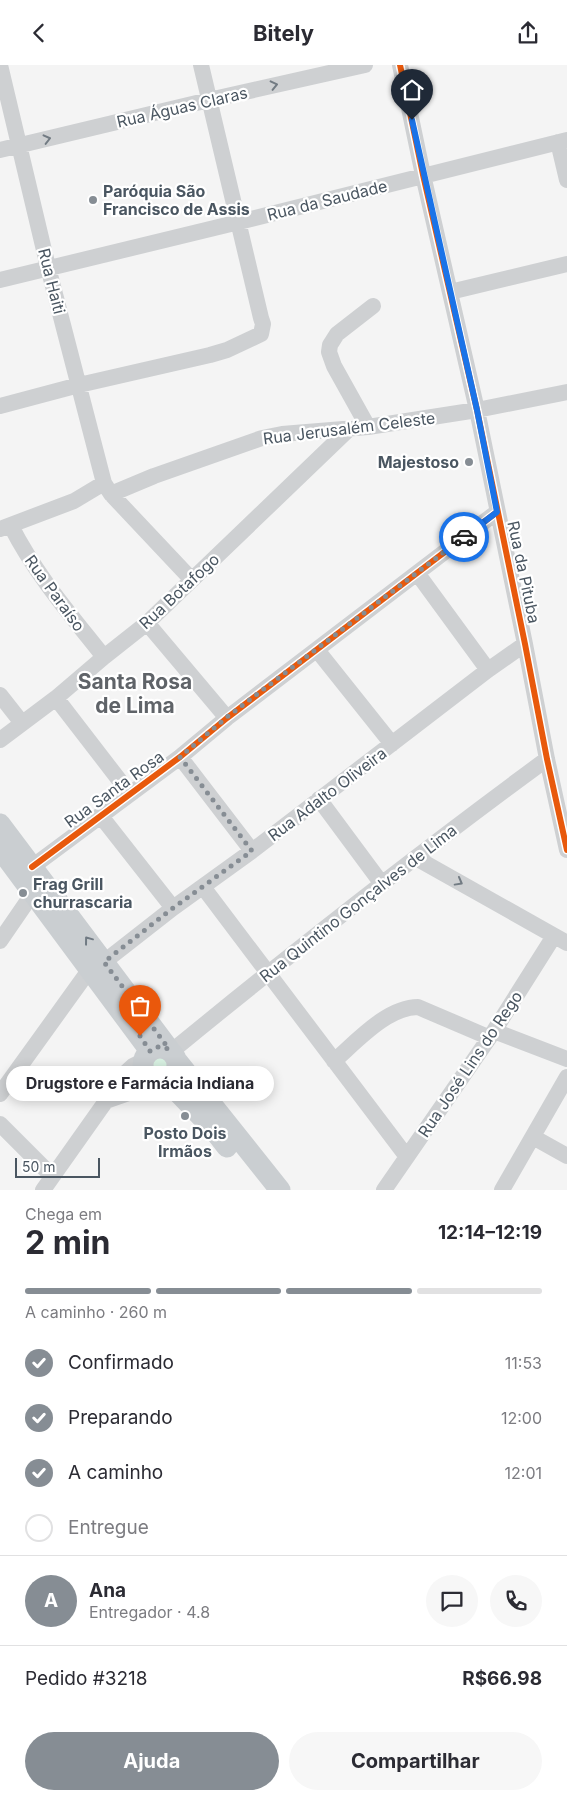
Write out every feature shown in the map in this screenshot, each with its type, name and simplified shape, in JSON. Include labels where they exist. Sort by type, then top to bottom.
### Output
[{"type":"main road","points":[[0,824],[32,867],[97,965],[162,1055],[280,1190]]},
{"type":"main road","points":[[0,849],[33,893],[97,965]]},
{"type":"main road","points":[[162,1055],[177,1069],[174,1076],[162,1081],[150,1079],[145,1074],[143,1068],[162,1055]]},
{"type":"main road","points":[[162,1081],[213,1129],[261,1190]]},
{"type":"street","name":"Rua Haiti","points":[[0,65],[48,267],[108,488]]},
{"type":"street","points":[[0,406],[79,385],[210,355],[261,334],[263,324],[201,65]]},
{"type":"street","name":"Rua Águas Claras","points":[[0,150],[365,65]]},
{"type":"street","name":"Rua da Pituba","points":[[400,65],[423,175],[477,410],[547,759],[561,801],[567,850]]},
{"type":"street","points":[[563,141],[567,180]]},
{"type":"street","name":"Rua da Saudade","points":[[0,280],[563,141]]},
{"type":"street","points":[[450,292],[567,264]]},
{"type":"street","points":[[368,427],[334,366],[329,352],[330,345],[337,334],[373,306]]},
{"type":"street","name":"Rua Jerusalém Celeste","points":[[6,528],[108,488],[154,476],[262,438],[282,434],[368,427],[477,410],[567,392]]},
{"type":"street","name":"Rua Botafogo","points":[[0,740],[56,698],[148,623],[348,430]]},
{"type":"street","points":[[108,488],[192,580]]},
{"type":"street","name":"Rua Santa Rosa","points":[[32,867],[180,757],[227,717],[497,512]]},
{"type":"street","name":"Rua Paraíso","points":[[6,528],[44,583],[104,657]]},
{"type":"street","points":[[417,573],[488,670]]},
{"type":"street","points":[[148,623],[227,717]]},
{"type":"street","name":"Rua Adalto Oliveira","points":[[0,1095],[97,965],[252,851],[525,643]]},
{"type":"street","points":[[316,650],[392,744]]},
{"type":"street","points":[[0,695],[22,723]]},
{"type":"street","points":[[56,698],[130,794]]},
{"type":"street","points":[[180,757],[252,851]]},
{"type":"street","name":"Rua Quintino Gonçalves de Lima","points":[[43,1190],[122,1076],[133,1066],[162,1055],[267,972],[547,759]]},
{"type":"street","points":[[319,799],[382,884]]},
{"type":"street","points":[[100,815],[173,908]]},
{"type":"street","points":[[416,858],[561,940]]},
{"type":"street","points":[[203,887],[407,1157]]},
{"type":"street","points":[[0,941],[33,893]]},
{"type":"street","name":"Rua José Lins do Rego","points":[[384,1190],[491,1034],[561,940]]},
{"type":"street","points":[[334,1061],[378,1023],[394,1012],[418,1007],[567,1059]]},
{"type":"street","points":[[502,1190],[567,1077]]},
{"type":"street","points":[[106,1101],[162,1081]]},
{"type":"street","points":[[0,1124],[52,1176]]},
{"type":"street","points":[[532,1137],[567,1156]]},
{"type":"green space","points":[[161,1049],[175,1069],[171,1075],[151,1078],[145,1068]]},
{"type":"cycle path","points":[[400,65],[423,175],[477,410],[567,850]]},
{"type":"cycle path","points":[[32,867],[180,757],[227,718],[497,512]]},
{"type":"way so far","points":[[140,1036],[150,1051],[158,1047],[169,1049],[104,962],[173,908],[252,851],[180,757],[227,717],[464,537]]},
{"type":"place","name":"Paróquia São Francisco de Assis","points":[[93,200]]},
{"type":"place","name":"Majestoso","points":[[469,462]]},
{"type":"place","name":"Frag Grill churrascaria","points":[[23,893]]},
{"type":"place","name":"Drugstore e Farmácia Indiana","points":[[140,1036]]},
{"type":"place","name":"Posto Dois Irmãos","points":[[185,1116]]},
{"type":"district","name":"Santa Rosa de Lima","points":[[135,693]]},
{"type":"route","points":[[412,120],[477,410],[497,512],[464,537]]}]
